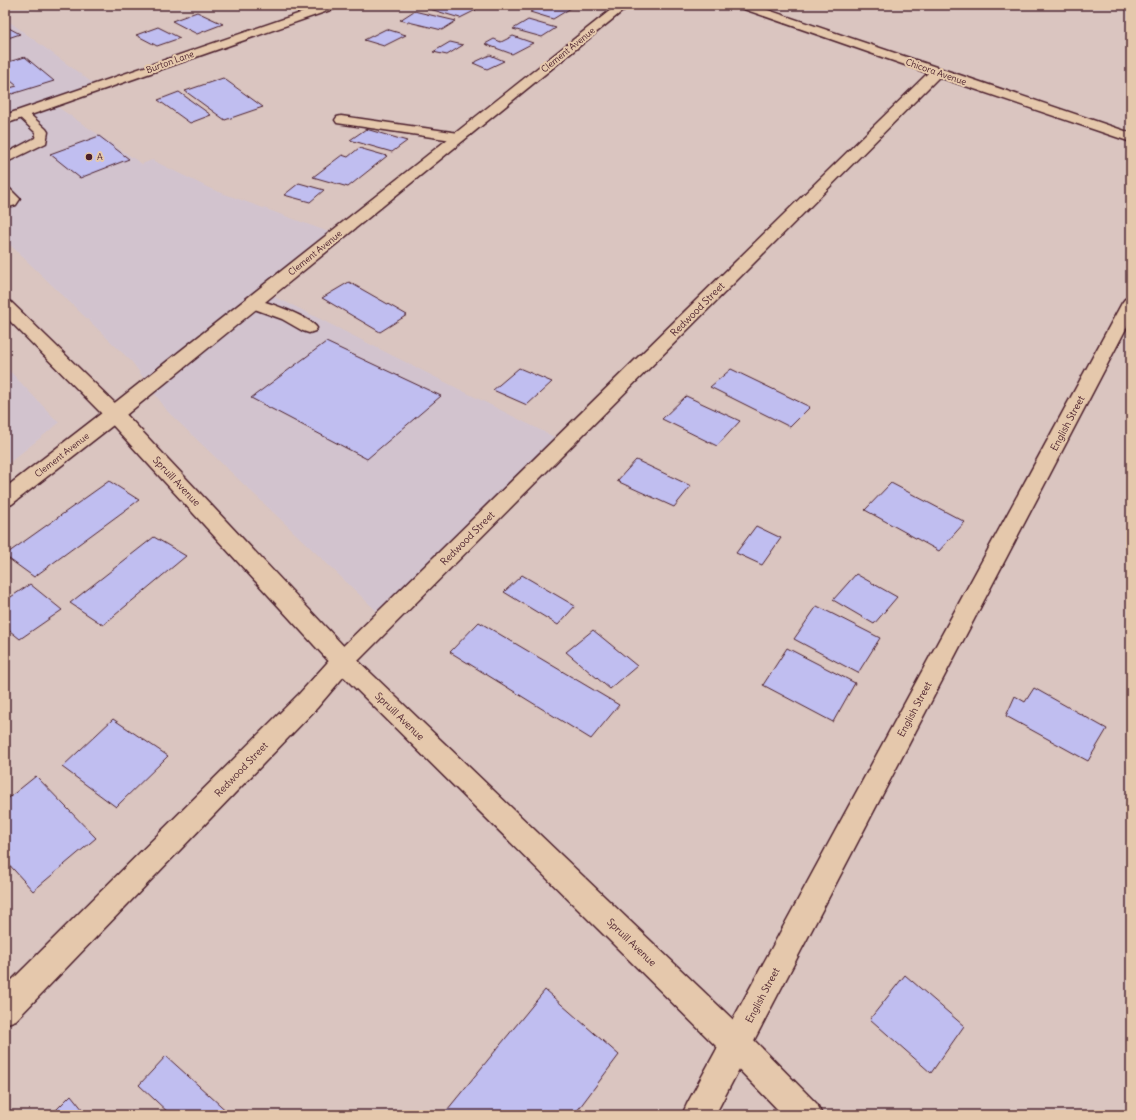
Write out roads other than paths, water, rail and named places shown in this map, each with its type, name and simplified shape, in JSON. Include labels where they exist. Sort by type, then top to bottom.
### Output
[{"type":"street","name":"Burton Lane","points":[[5,120],[214,46],[336,5]]},
{"type":"street","name":"Clement Avenue","points":[[5,499],[114,414],[624,5]]},
{"type":"street","name":"Chicora Avenue","points":[[742,5],[1131,138]]},
{"type":"street","name":"Redwood Street","points":[[5,1009],[308,701],[343,661],[936,72]]},
{"type":"street","name":"English Street","points":[[698,1115],[1131,303]]},
{"type":"street","name":"Spruill Avenue","points":[[5,306],[114,414],[343,661],[736,1044],[806,1115]]},
{"type":"lane","points":[[5,159],[41,140],[42,132],[22,114]]},
{"type":"lane","points":[[341,120],[459,137]]},
{"type":"lane","points":[[5,192],[12,199],[11,202],[5,204]]},
{"type":"lane","points":[[252,303],[288,316],[309,328]]},
{"type":"place","name":"A","points":[[89,157]]}]
